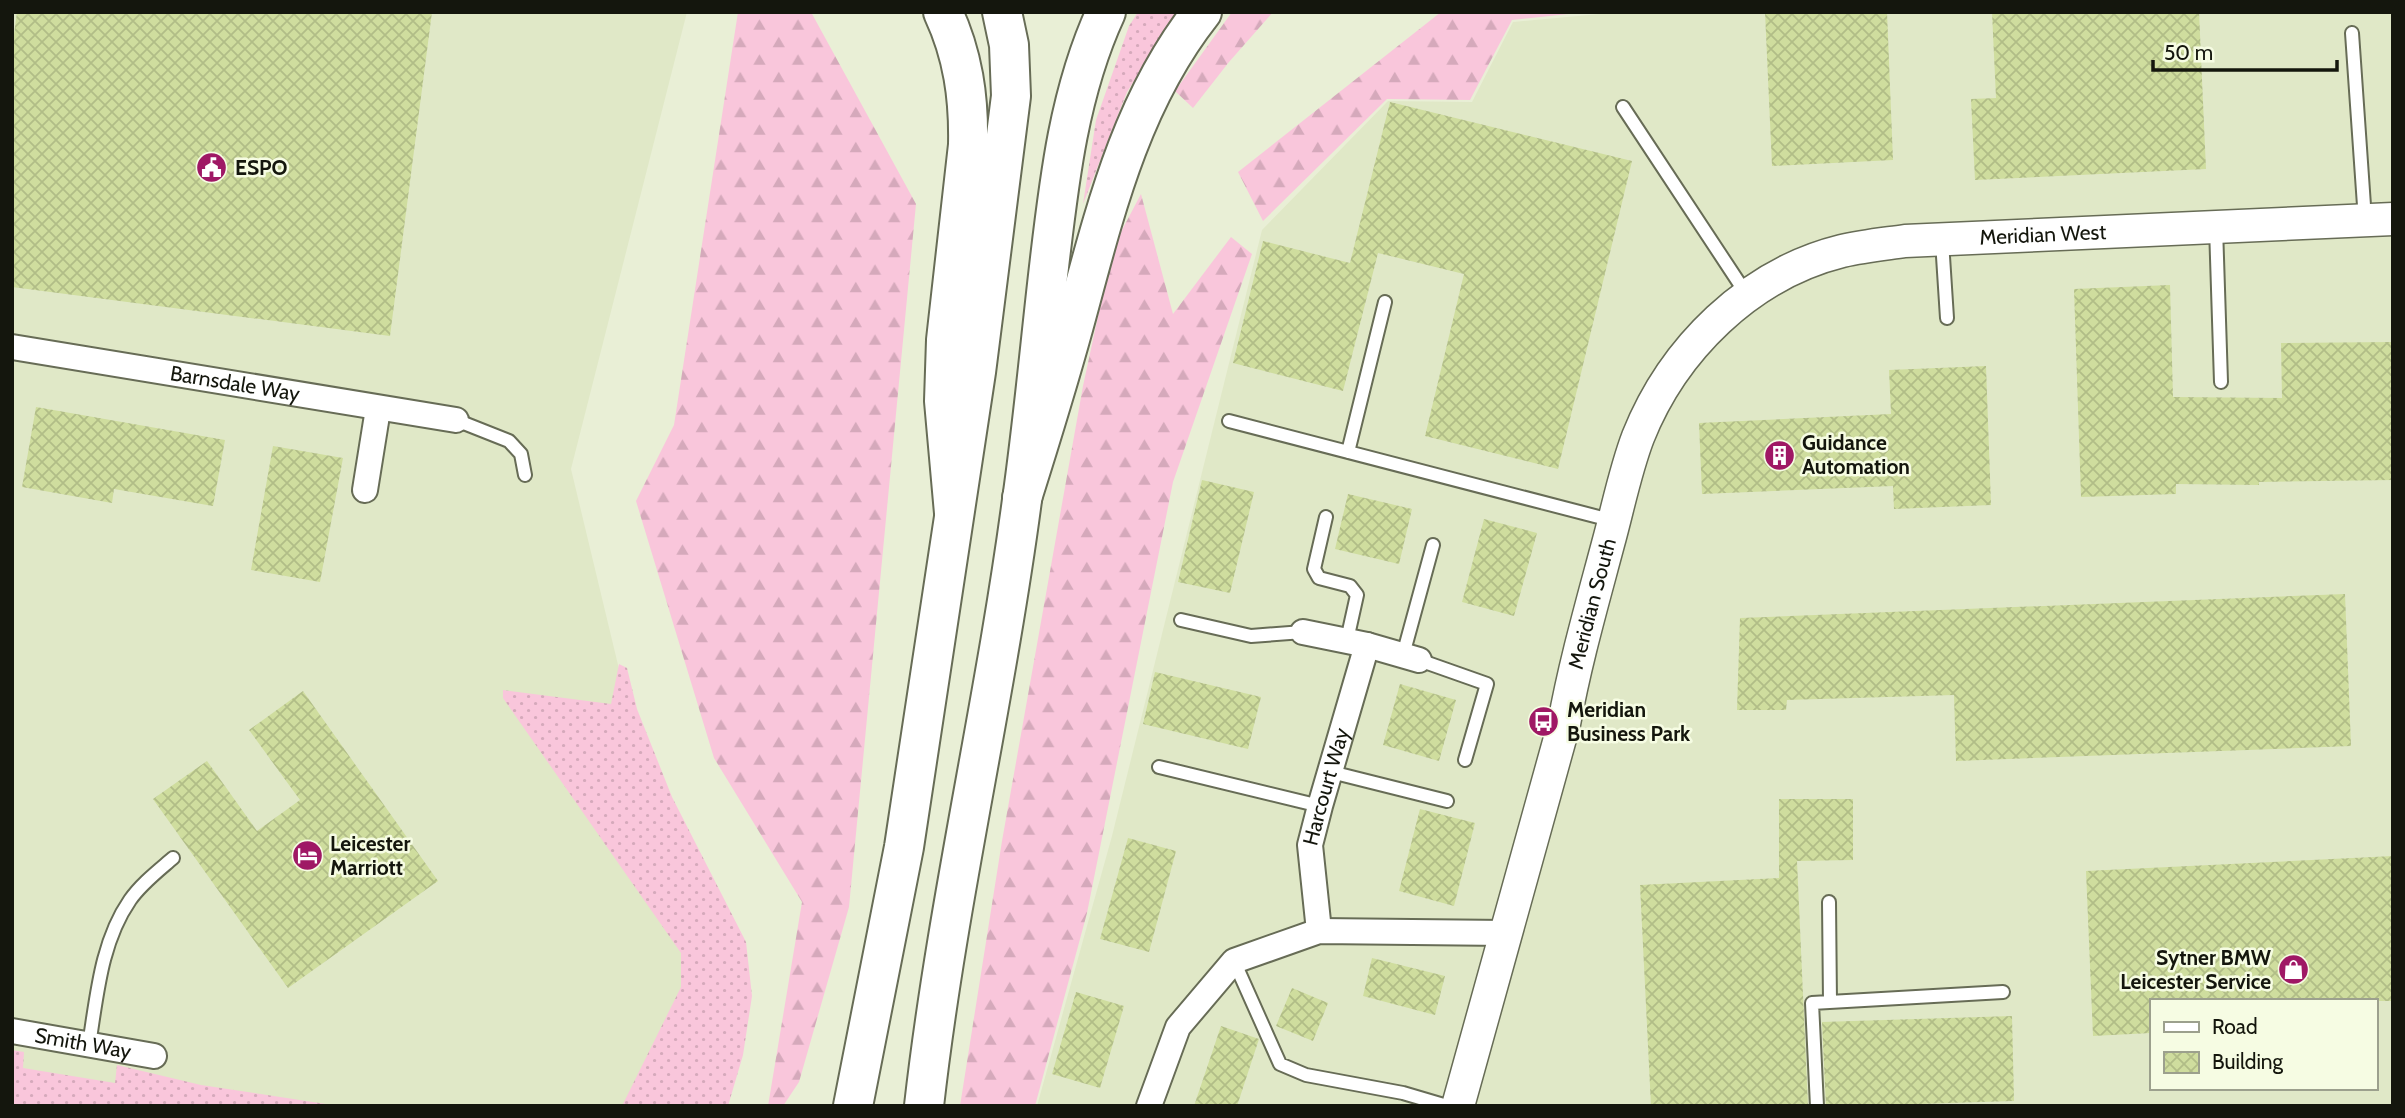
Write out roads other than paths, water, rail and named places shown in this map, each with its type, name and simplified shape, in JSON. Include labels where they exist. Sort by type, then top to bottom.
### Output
[{"type":"highway","points":[[943,12],[963,68],[968,117],[968,145],[946,340],[944,401],[954,513]]},
{"type":"highway","points":[[853,1106],[904,847],[976,372],[1011,96],[1009,45],[1002,12]]},
{"type":"highway","points":[[914,1106],[932,1031],[1004,623],[1023,498],[1060,177],[1079,88],[1106,12]]},
{"type":"highway","points":[[1023,498],[1122,157],[1158,78],[1202,12]]},
{"type":"highway","points":[[924,1106],[932,1031]]},
{"type":"street","name":"Meridian West","points":[[1714,324],[1747,295],[1785,274],[1840,251],[1905,241],[2379,220]]},
{"type":"street","name":"Meridian South","points":[[1458,1106],[1564,724],[1575,666],[1638,437],[1669,379],[1690,350],[1714,324]]},
{"type":"street","name":"Barnsdale Way","points":[[12,347],[456,421]]},
{"type":"street","points":[[365,490],[378,409]]},
{"type":"street","points":[[1303,632],[1357,642],[1411,658]]},
{"type":"street","name":"Harcourt Way","points":[[1319,931],[1310,845],[1331,772],[1357,642]]},
{"type":"street","points":[[1149,1106],[1178,1027],[1234,961],[1319,931],[1506,933]]},
{"type":"street","name":"Smith Way","points":[[12,1031],[154,1056]]},
{"type":"lane","points":[[2352,33],[2379,220]]},
{"type":"lane","points":[[1623,107],[1747,295]]},
{"type":"lane","points":[[2216,226],[2221,382]]},
{"type":"lane","points":[[1942,240],[1947,318]]},
{"type":"lane","points":[[1348,452],[1385,302]]},
{"type":"lane","points":[[456,421],[509,441],[521,454],[525,475]]},
{"type":"lane","points":[[1229,421],[1614,522]]},
{"type":"lane","points":[[1326,516],[1314,569],[1319,578],[1350,586],[1357,595],[1357,642]]},
{"type":"lane","points":[[1433,545],[1411,658],[1487,684],[1465,760]]},
{"type":"lane","points":[[1181,620],[1251,636],[1303,632]]},
{"type":"lane","points":[[1159,767],[1320,806]]},
{"type":"lane","points":[[1331,772],[1447,801]]},
{"type":"lane","points":[[89,1045],[104,958],[117,922],[131,897],[173,858]]},
{"type":"lane","points":[[1829,902],[1830,1002]]},
{"type":"lane","points":[[1234,961],[1280,1065],[1306,1075],[1403,1093],[1447,1106]]},
{"type":"lane","points":[[1817,1106],[1812,1003],[2003,992]]},
{"type":"place","name":"ESPO","points":[[212,168]]},
{"type":"place","name":"Guidance Automation","points":[[1779,455]]},
{"type":"place","name":"Meridian Business Park","points":[[1544,722]]},
{"type":"place","name":"Leicester Marriott","points":[[307,856]]},
{"type":"place","name":"Sytner BMW Leicester Service","points":[[2294,970]]}]
